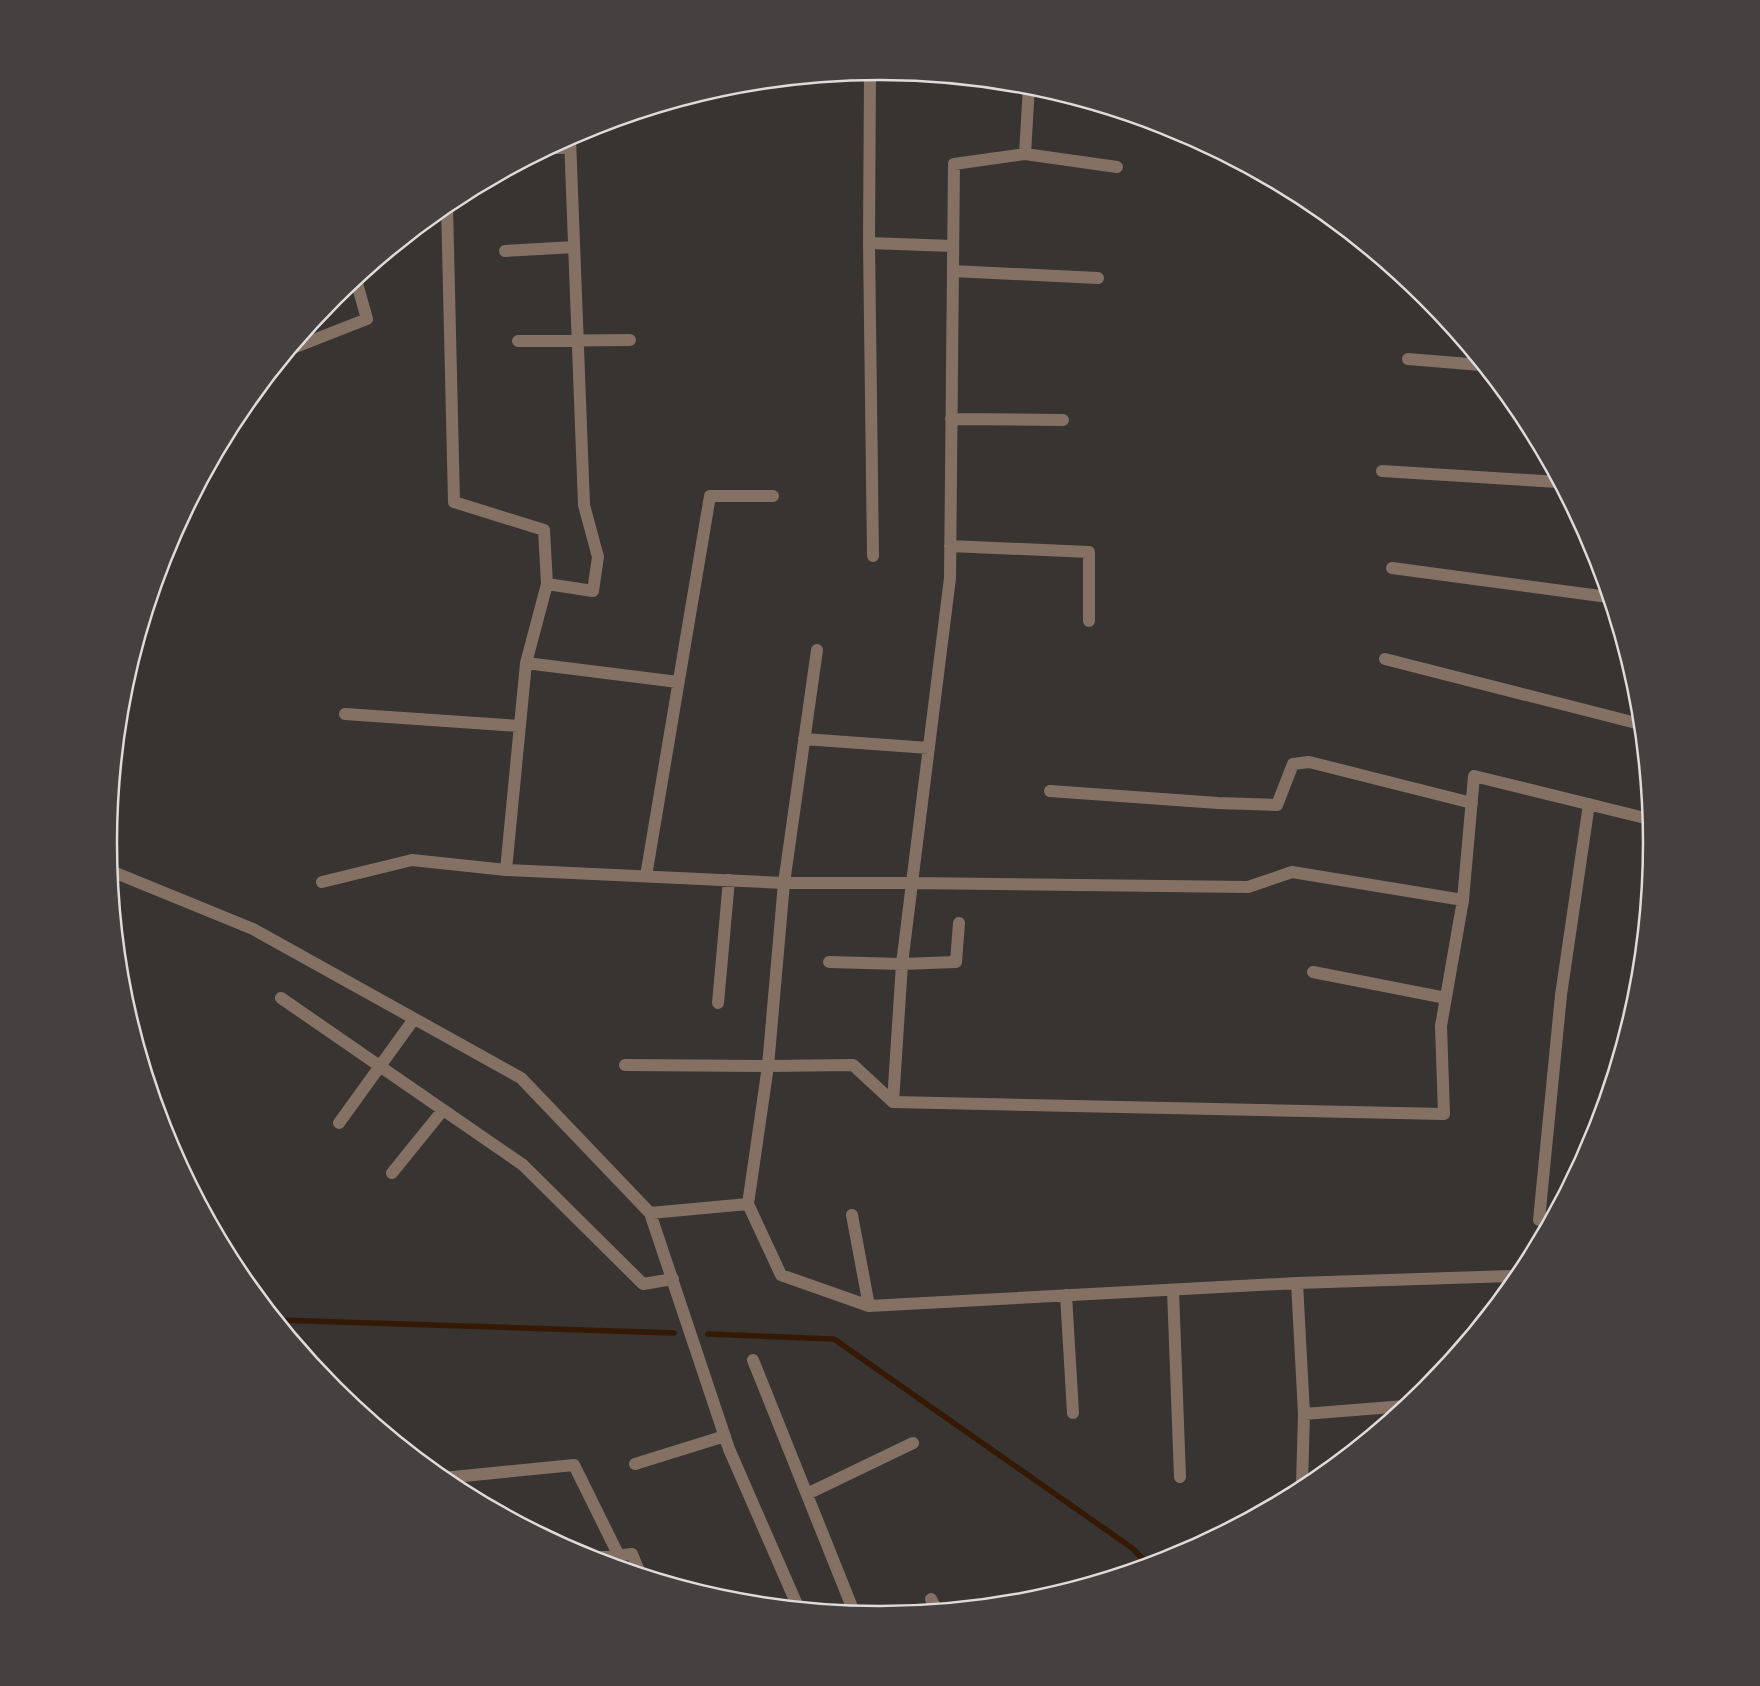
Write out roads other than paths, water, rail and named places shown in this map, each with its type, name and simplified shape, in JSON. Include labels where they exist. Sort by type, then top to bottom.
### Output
[{"type":"street","points":[[870,80],[869,243],[873,556]]},
{"type":"street","points":[[1024,154],[1027,95]]},
{"type":"street","points":[[547,584],[593,591],[598,557],[584,505],[570,146]]},
{"type":"street","points":[[893,1102],[902,964],[950,578],[954,164],[1024,154],[1117,167]]},
{"type":"street","points":[[447,215],[454,502],[544,530],[547,584],[526,663],[506,870]]},
{"type":"street","points":[[869,243],[953,246]]},
{"type":"street","points":[[505,251],[574,247]]},
{"type":"street","points":[[953,271],[1098,278]]},
{"type":"street","points":[[303,344],[366,319],[358,287]]},
{"type":"street","points":[[518,341],[630,340]]},
{"type":"street","points":[[1408,359],[1473,364]]},
{"type":"street","points":[[951,419],[1063,420]]},
{"type":"street","points":[[1382,471],[1551,482]]},
{"type":"street","points":[[646,876],[710,496],[773,496]]},
{"type":"street","points":[[950,546],[1089,552],[1089,621]]},
{"type":"street","points":[[1392,568],[1602,596]]},
{"type":"street","points":[[817,650],[784,883],[768,1066],[748,1204],[781,1275],[869,1306],[1297,1283],[1507,1276]]},
{"type":"street","points":[[1385,659],[1633,722]]},
{"type":"street","points":[[526,663],[678,682]]},
{"type":"street","points":[[345,714],[520,726]]},
{"type":"street","points":[[804,739],[929,748]]},
{"type":"street","points":[[1050,792],[1277,805],[1293,764],[1309,762],[1472,803]]},
{"type":"street","points":[[625,1065],[853,1065],[893,1102],[1444,1114],[1441,1026],[1463,900],[1474,776],[1642,817]]},
{"type":"street","points":[[1543,1220],[1539,1220],[1560,1005],[1589,804]]},
{"type":"street","points":[[322,882],[412,860],[506,870],[784,883],[1248,887],[1292,872],[1463,900]]},
{"type":"street","points":[[118,874],[253,930],[521,1078],[650,1213],[729,1449],[795,1601]]},
{"type":"street","points":[[718,1003],[729,880]]},
{"type":"street","points":[[829,962],[902,964],[956,962],[959,923]]},
{"type":"street","points":[[1312,972],[1446,998]]},
{"type":"street","points":[[281,998],[523,1165],[643,1284],[673,1279]]},
{"type":"street","points":[[339,1123],[414,1019]]},
{"type":"street","points":[[392,1172],[443,1110]]},
{"type":"street","points":[[650,1213],[748,1204]]},
{"type":"street","points":[[852,1215],[869,1306]]},
{"type":"street","points":[[1297,1283],[1304,1414],[1302,1478]]},
{"type":"street","points":[[1173,1290],[1180,1477]]},
{"type":"street","points":[[1066,1295],[1073,1413]]},
{"type":"street","points":[[753,1360],[851,1605]]},
{"type":"street","points":[[1304,1414],[1394,1407]]},
{"type":"street","points":[[635,1464],[725,1436]]},
{"type":"street","points":[[807,1494],[913,1443]]},
{"type":"street","points":[[456,1477],[574,1465],[619,1556]]},
{"type":"street","points":[[611,1557],[632,1554],[637,1567]]},
{"type":"waterway","points":[[286,1320],[674,1333]]},
{"type":"waterway","points":[[708,1334],[834,1339],[1132,1548],[1143,1559]]}]
